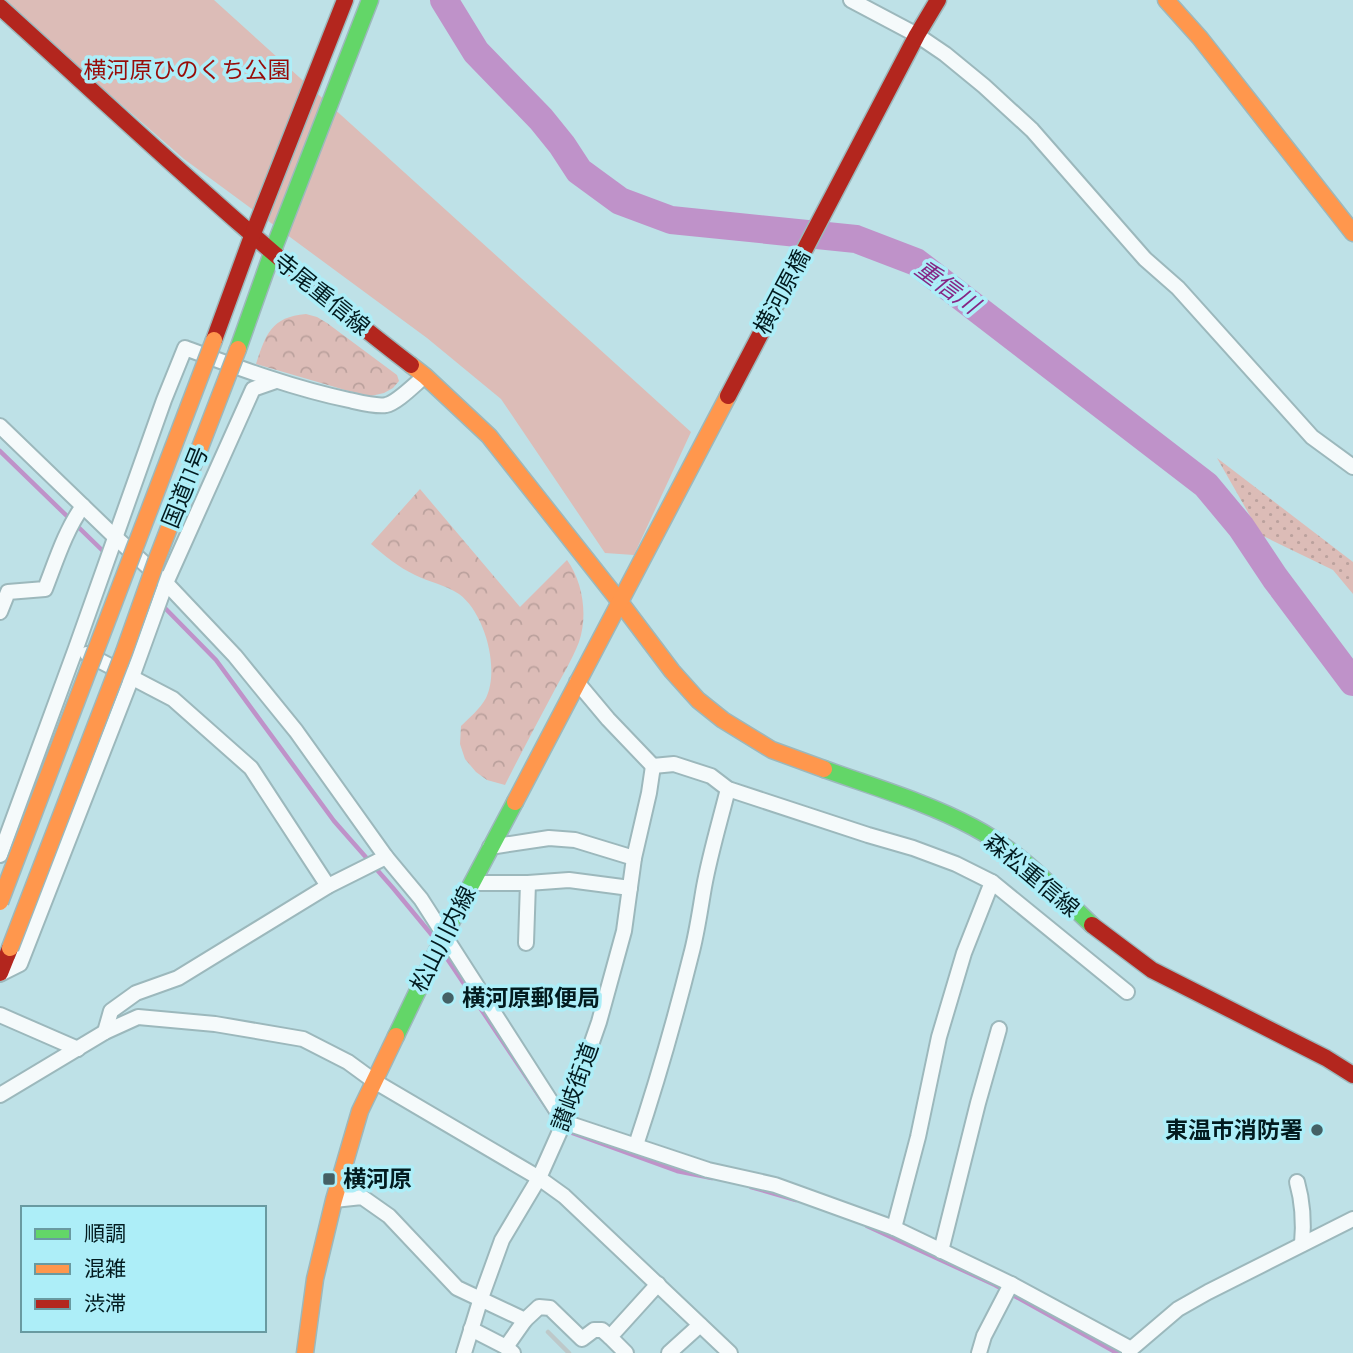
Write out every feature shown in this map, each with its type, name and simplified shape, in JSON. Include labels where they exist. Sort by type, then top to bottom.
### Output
[{"type":"main road","name":"国道11号","points":[[0,902],[252,236],[345,0]]},
{"type":"main road","name":"国道11号","points":[[0,974],[370,0]]},
{"type":"main road","points":[[917,35],[938,0]]},
{"type":"main road","points":[[1166,0],[1200,38],[1353,233]]},
{"type":"main road","name":"寺尾重信線","points":[[0,8],[252,236],[425,376],[489,436],[620,602]]},
{"type":"main road","name":"横河原橋","points":[[646,550],[917,35]]},
{"type":"main road","name":"松山川内線","points":[[305,1353],[315,1279],[360,1111],[445,934],[646,550]]},
{"type":"main road","name":"森松重信線","points":[[620,602],[672,671],[698,700],[744,734],[772,750],[942,812],[975,828],[1044,879],[1096,929],[1152,970],[1326,1058],[1353,1075]]},
{"type":"street","points":[[851,0],[917,35],[945,54],[1032,130],[1145,259],[1178,288],[1312,437],[1353,467]]},
{"type":"street","points":[[0,855],[185,348],[314,393],[364,403],[387,405],[425,376]]},
{"type":"street","points":[[0,974],[20,964],[166,583],[253,389],[276,381]]},
{"type":"street","points":[[0,426],[166,583],[235,656],[296,731],[445,934],[562,1126],[636,1145],[708,1170],[775,1185],[894,1228],[1130,1351],[1178,1309],[1353,1219]]},
{"type":"street","points":[[0,612],[8,592],[45,589],[61,546],[74,518],[83,506]]},
{"type":"street","points":[[76,648],[173,699],[251,768],[328,886]]},
{"type":"street","points":[[577,682],[653,766],[674,764],[711,776],[729,789],[956,864],[992,882],[1127,992]]},
{"type":"street","name":"讃岐街道","points":[[464,1353],[502,1240],[539,1178],[562,1126],[599,1022],[624,931],[634,858],[653,766]]},
{"type":"street","points":[[636,1145],[662,1068],[729,789]]},
{"type":"street","points":[[490,847],[549,838],[575,840],[634,858]]},
{"type":"street","points":[[104,1032],[111,1011],[136,993],[178,978],[328,886],[386,857]]},
{"type":"street","points":[[472,883],[569,880],[630,888]]},
{"type":"street","points":[[894,1228],[918,1137],[939,1037],[964,953],[992,882]]},
{"type":"street","points":[[526,943],[528,883]]},
{"type":"street","points":[[0,1015],[78,1049]]},
{"type":"street","points":[[0,1095],[104,1032],[138,1017],[215,1024],[303,1039],[348,1062],[374,1081],[539,1178],[564,1196],[730,1353]]},
{"type":"street","points":[[941,1251],[999,1029]]},
{"type":"street","points":[[1297,1182],[1303,1201],[1302,1244]]},
{"type":"street","points":[[334,1200],[362,1197],[389,1216],[457,1288],[525,1320]]},
{"type":"street","points":[[610,1337],[658,1284]]},
{"type":"street","points":[[979,1353],[984,1336],[1008,1289]]},
{"type":"street","points":[[471,1329],[510,1350],[525,1320],[539,1307],[550,1308],[582,1339],[594,1330],[602,1330],[626,1353]]},
{"type":"street","points":[[670,1353],[700,1325]]},
{"type":"green space","name":"横河原ひのくち公園","points":[[1,0],[214,0],[691,432],[634,555],[605,553],[501,399],[427,338],[184,159]]},
{"type":"green space","points":[[306,314],[327,323],[397,375],[399,381],[384,393],[371,396],[256,364],[267,336],[277,323]]},
{"type":"green space","points":[[1217,458],[1353,562],[1353,594],[1333,570],[1261,535]]},
{"type":"green space","points":[[420,489],[520,607],[567,560],[577,578],[583,610],[579,642],[505,785],[487,780],[476,772],[465,759],[460,744],[461,726],[484,702],[490,686],[488,642],[476,614],[459,594],[409,572],[371,544]]},
{"type":"waterway","name":"重信川","points":[[444,0],[476,52],[541,119],[579,171],[620,201],[671,220],[856,239],[916,262],[1206,485],[1241,527],[1275,578],[1353,682]]},
{"type":"waterway","points":[[0,451],[105,553]]},
{"type":"waterway","points":[[161,604],[216,660],[334,821],[436,940]]},
{"type":"waterway","points":[[444,954],[558,1124]]},
{"type":"waterway","points":[[564,1130],[677,1171],[712,1178]]},
{"type":"waterway","points":[[751,1187],[796,1200]]},
{"type":"waterway","points":[[867,1226],[995,1285],[1117,1353]]},
{"type":"railway","points":[[548,1332],[569,1353]]},
{"type":"traffic: fast","points":[[238,349],[272,253],[370,0]]},
{"type":"traffic: fast","points":[[824,769],[900,795],[973,827],[1036,872],[1092,925]]},
{"type":"traffic: fast","points":[[396,1036],[445,934],[515,802]]},
{"type":"traffic: slow","points":[[1166,0],[1200,38],[1353,233]]},
{"type":"traffic: slow","points":[[0,902],[214,340]]},
{"type":"traffic: slow","points":[[10,948],[238,349]]},
{"type":"traffic: slow","points":[[411,365],[489,436],[672,671],[698,700],[723,720],[772,750],[824,769]]},
{"type":"traffic: slow","points":[[515,802],[728,396]]},
{"type":"traffic: slow","points":[[305,1353],[315,1279],[334,1200],[360,1111],[396,1036]]},
{"type":"traffic: jam","points":[[214,340],[345,0]]},
{"type":"traffic: jam","points":[[728,396],[917,35],[938,0]]},
{"type":"traffic: jam","points":[[0,7],[253,236],[411,365]]},
{"type":"traffic: jam","points":[[1092,925],[1152,970],[1326,1058],[1353,1075]]},
{"type":"traffic: jam","points":[[0,973],[10,948]]},
{"type":"place","name":"横河原郵便局","points":[[448,998]]},
{"type":"place","name":"東温市消防署","points":[[1317,1130]]},
{"type":"place","name":"横河原","points":[[329,1179]]}]
